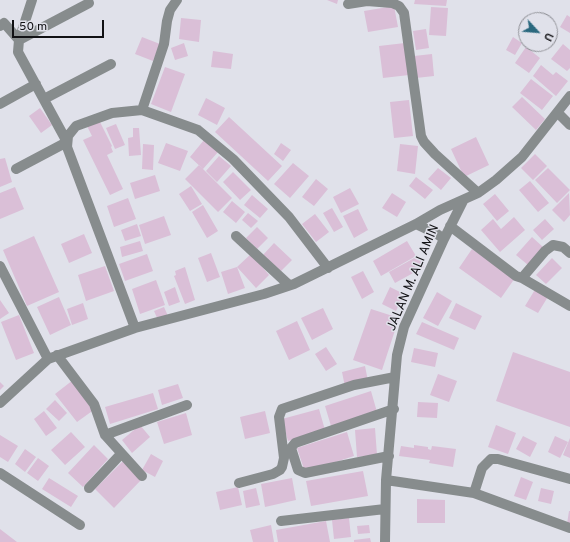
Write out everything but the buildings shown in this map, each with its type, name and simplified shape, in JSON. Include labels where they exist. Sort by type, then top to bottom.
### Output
[{"type":"street","points":[[32,0],[18,40],[18,52],[67,142]]},
{"type":"street","points":[[142,110],[164,44],[168,16],[177,0]]},
{"type":"street","points":[[348,4],[368,1],[392,3],[399,6],[404,13],[421,136],[424,142],[435,154],[478,193]]},
{"type":"street","points":[[18,40],[89,3]]},
{"type":"street","points":[[0,26],[4,23],[18,40]]},
{"type":"street","points":[[44,99],[111,64]]},
{"type":"street","points":[[0,104],[36,84]]},
{"type":"street","points":[[0,403],[53,357],[135,328],[290,285],[328,268],[416,224],[440,210],[464,201],[496,180],[522,156],[558,113],[570,96]]},
{"type":"street","points":[[135,328],[67,147],[70,131],[76,126],[112,113],[142,110],[198,130],[233,159],[289,217],[328,268]]},
{"type":"street","points":[[558,113],[570,125]]},
{"type":"street","points":[[16,169],[67,142]]},
{"type":"street","name":"JALAN M. ALI AMIN","points":[[385,542],[386,480],[394,408],[397,355],[404,327],[450,226],[464,201]]},
{"type":"street","points":[[416,224],[444,239]]},
{"type":"street","points":[[450,226],[516,276],[570,306]]},
{"type":"street","points":[[236,236],[290,285]]},
{"type":"street","points":[[522,278],[544,251],[553,245],[563,247],[570,253]]},
{"type":"street","points":[[0,266],[53,357],[94,404],[105,435],[142,476]]},
{"type":"street","points":[[239,482],[273,474],[282,467],[284,458],[279,417],[282,409],[354,385],[395,377]]},
{"type":"street","points":[[105,435],[186,406]]},
{"type":"street","points":[[389,456],[305,473],[298,470],[291,448],[295,443],[394,408]]},
{"type":"street","points":[[89,488],[121,454]]},
{"type":"street","points":[[474,493],[482,468],[491,460],[498,459],[570,479]]},
{"type":"street","points":[[0,473],[80,525]]},
{"type":"street","points":[[386,480],[474,493],[570,528]]},
{"type":"street","points":[[281,521],[385,509]]}]
